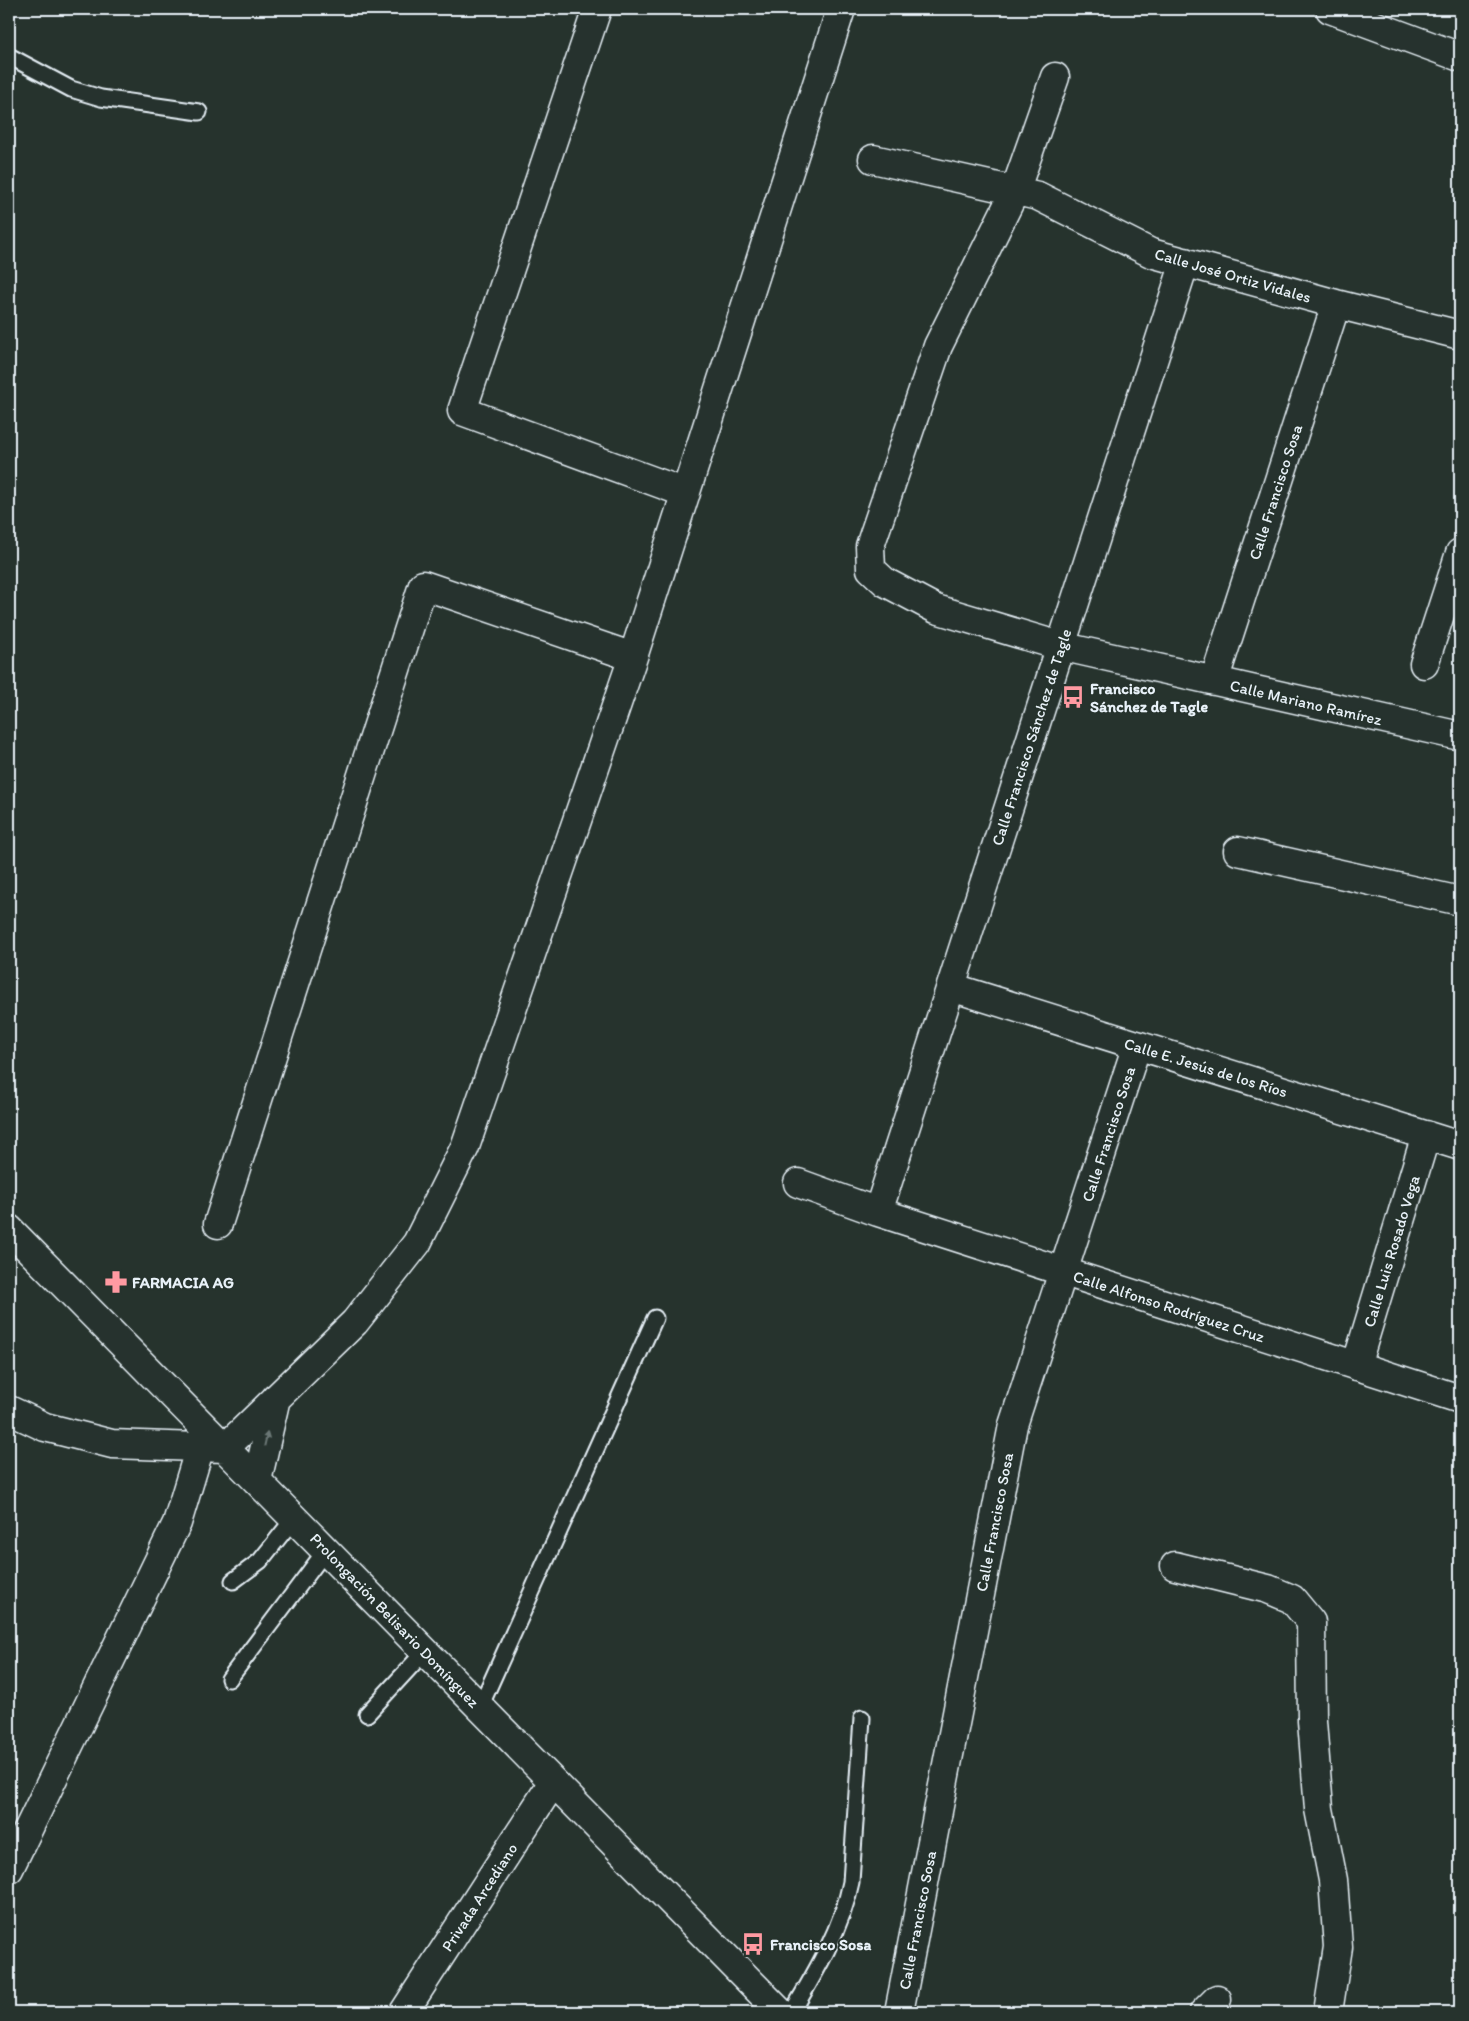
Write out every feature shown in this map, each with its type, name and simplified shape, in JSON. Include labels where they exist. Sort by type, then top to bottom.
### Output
[{"type":"street","points":[[597,9],[462,411],[686,494]]},
{"type":"street","points":[[9,1869],[213,1447],[276,1398],[355,1322],[417,1243],[465,1147],[633,658],[841,9]]},
{"type":"street","points":[[1330,9],[1460,57]]},
{"type":"street","points":[[1015,191],[1055,77]]},
{"type":"street","name":"Calle José Ortiz Vidales","points":[[873,159],[1038,196],[1151,253],[1336,304],[1460,335]]},
{"type":"street","name":"Calle Mariano Ramírez","points":[[1015,191],[971,283],[938,346],[870,546],[871,569],[885,582],[936,609],[1060,646],[1460,736]]},
{"type":"street","name":"Calle Francisco Sánchez de Tagle","points":[[878,1212],[1185,262]]},
{"type":"street","name":"Calle Francisco Sosa","points":[[1214,681],[1336,304]]},
{"type":"street","points":[[1424,664],[1460,553]]},
{"type":"street","points":[[218,1224],[423,585],[633,658]]},
{"type":"street","points":[[1238,851],[1460,901]]},
{"type":"street","name":"Calle E. Jesús de los Ríos","points":[[951,987],[1460,1146]]},
{"type":"street","name":"Calle Francisco Sosa","points":[[899,2012],[1012,1426],[1137,1045]]},
{"type":"street","name":"Calle Luis Rosado Vega","points":[[1356,1366],[1426,1135]]},
{"type":"street","name":"Calle Alfonso Rodríguez Cruz","points":[[798,1183],[878,1212],[1460,1399]]},
{"type":"street","name":"Prolongación Belisario Domínguez","points":[[9,1229],[213,1447],[257,1481],[295,1517],[480,1708],[780,2012]]},
{"type":"street","points":[[257,1481],[276,1398]]},
{"type":"street","points":[[9,1410],[45,1427],[112,1444],[213,1447]]},
{"type":"street","points":[[1174,1566],[1268,1589],[1292,1598],[1310,1622],[1312,1721],[1320,1809],[1333,1880],[1338,1947],[1328,2012]]},
{"type":"street","name":"Privada Arcediano","points":[[411,2010],[553,1782]]},
{"type":"lane","points":[[9,56],[79,92],[101,98],[199,112]]},
{"type":"lane","points":[[480,1708],[655,1318]]},
{"type":"lane","points":[[233,1581],[260,1561],[295,1517]]},
{"type":"lane","points":[[229,1679],[326,1550]]},
{"type":"lane","points":[[367,1714],[425,1651]]},
{"type":"lane","points":[[792,2012],[811,1980],[846,1907],[851,1882],[862,1718]]},
{"type":"place","name":"Francisco Sánchez de Tagle","points":[[1073,697]]},
{"type":"place","name":"FARMACIA AG","points":[[116,1282]]},
{"type":"place","name":"Francisco Sosa","points":[[753,1944]]}]
